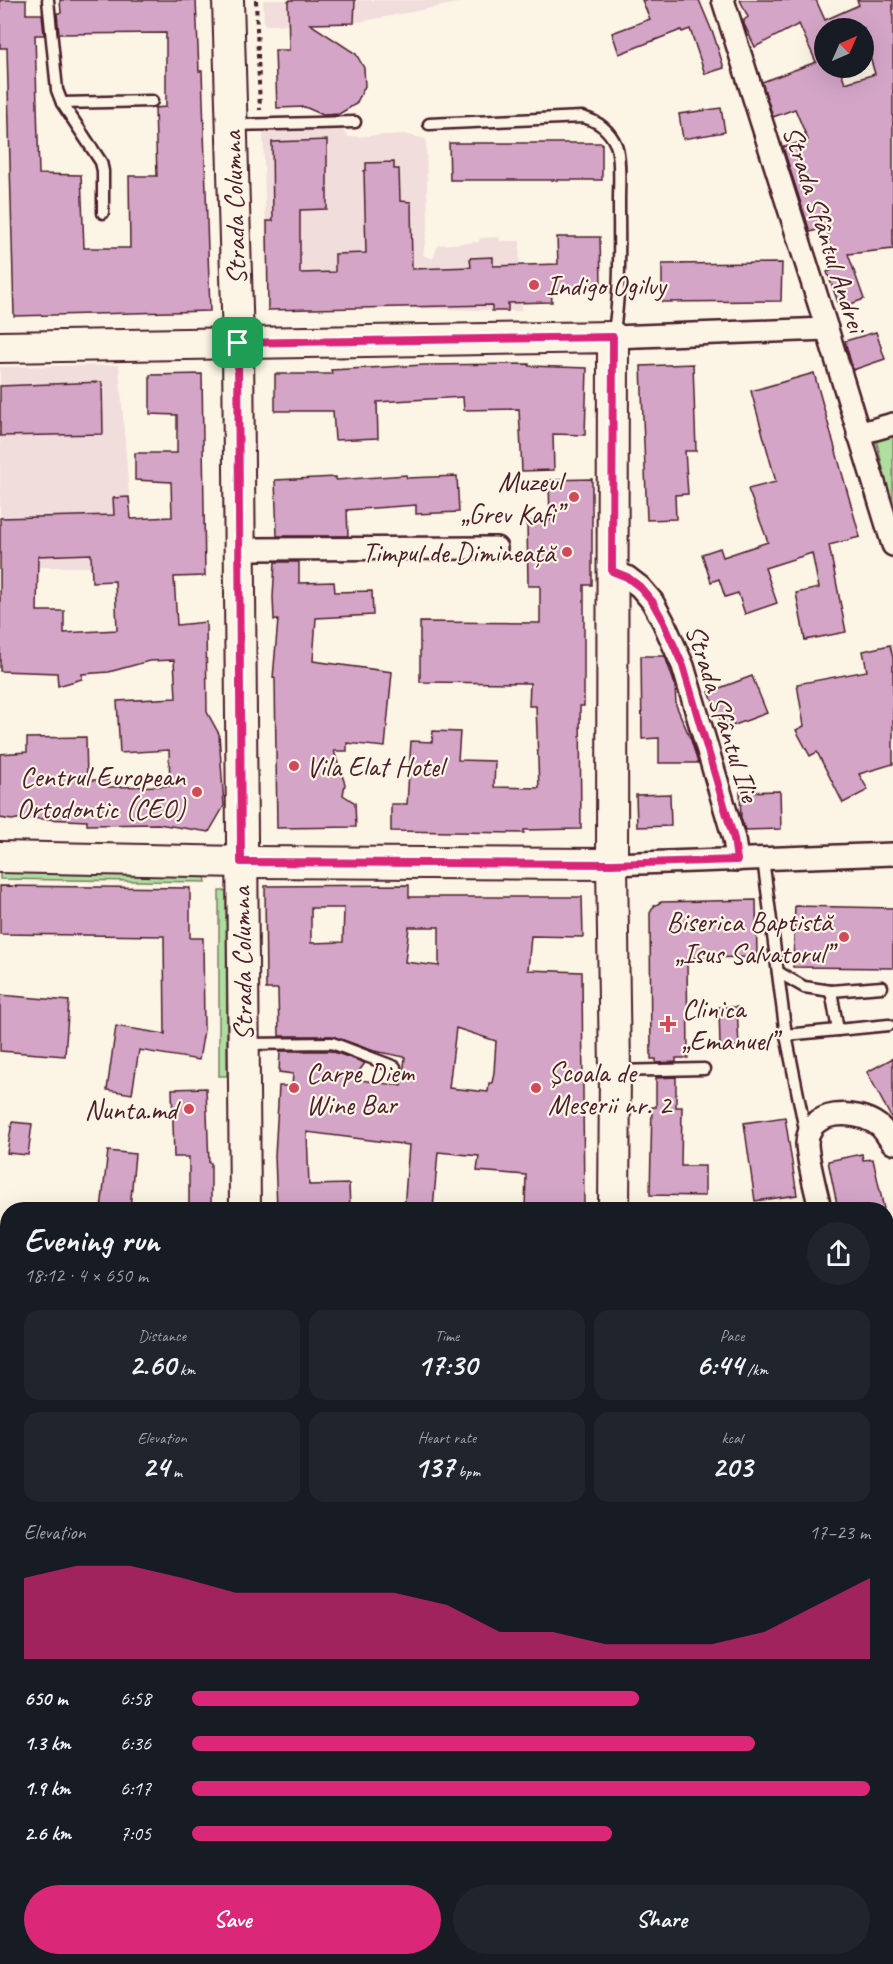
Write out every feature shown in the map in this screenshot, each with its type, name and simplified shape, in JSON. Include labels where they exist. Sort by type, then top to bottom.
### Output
[{"type":"main road","name":"Strada Columna","points":[[228,0],[238,343],[245,1202]]},
{"type":"main road","points":[[0,347],[613,337],[614,1202]]},
{"type":"main road","points":[[0,857],[241,862],[612,864]]},
{"type":"street","name":"Strada Sfântul Andrei","points":[[723,0],[828,329],[893,545]]},
{"type":"street","points":[[613,337],[828,329]]},
{"type":"street","points":[[858,434],[893,424]]},
{"type":"street","points":[[239,549],[496,548]]},
{"type":"street","name":"Strada Sfântul Ilie","points":[[612,571],[627,577],[652,601],[683,666],[734,839],[737,860]]},
{"type":"street","points":[[612,864],[893,854]]},
{"type":"street","points":[[819,1202],[807,1143],[813,1125],[825,1117],[847,1113],[877,1125],[893,1143]]},
{"type":"lane","points":[[48,0],[57,90],[62,103],[101,162],[103,213]]},
{"type":"lane","points":[[62,103],[152,101]]},
{"type":"lane","points":[[429,124],[582,117],[596,120],[607,132],[616,146],[619,180],[619,305],[613,337]]},
{"type":"lane","points":[[231,126],[355,122]]},
{"type":"lane","points":[[763,859],[786,1035],[807,1143]]},
{"type":"lane","points":[[778,972],[804,987],[831,991],[882,987]]},
{"type":"lane","points":[[831,991],[838,1030]]},
{"type":"lane","points":[[786,1035],[889,1024]]},
{"type":"lane","points":[[243,1044],[332,1043],[395,1067]]},
{"type":"lane","points":[[615,1071],[704,1069]]},
{"type":"path","points":[[256,0],[260,111]]},
{"type":"shaded area","points":[[263,0],[473,0],[354,23],[264,25]]},
{"type":"shaded area","points":[[336,123],[349,137],[404,134],[426,139],[428,225],[423,255],[433,259],[438,245],[479,242],[480,238],[499,237],[500,241],[520,241],[519,266],[514,267],[514,304],[521,304],[521,311],[401,308],[268,310],[263,127]]},
{"type":"shaded area","points":[[119,365],[133,546],[117,567],[39,567],[38,580],[0,577],[0,367]]},
{"type":"green space","points":[[893,429],[893,511],[875,435]]},
{"type":"green space","points":[[0,868],[205,876],[206,882],[0,879]]},
{"type":"green space","points":[[219,891],[226,891],[227,1076],[219,1076]]},
{"type":"building","points":[[0,0],[26,0],[26,14],[42,14],[44,35],[35,35],[39,174],[81,175],[84,248],[130,248],[129,176],[157,176],[155,108],[166,107],[166,33],[59,34],[57,13],[61,13],[60,0],[196,0],[199,71],[202,71],[210,311],[14,316],[7,48],[0,48]]},
{"type":"building","points":[[290,0],[355,0],[354,23],[310,24],[356,54],[364,68],[365,86],[356,104],[339,114],[323,115],[305,107],[277,108],[275,50],[289,50],[288,2]]},
{"type":"building","points":[[642,0],[699,0],[724,68],[705,74],[690,29],[682,32],[681,30],[619,54],[612,33],[650,19]]},
{"type":"building","points":[[740,0],[816,0],[824,18],[814,18],[814,58],[799,24],[755,47],[744,20],[748,17]]},
{"type":"building","points":[[857,0],[893,0],[893,249],[848,254],[864,299],[840,308],[827,272],[832,270],[827,227],[810,232],[783,147],[808,140],[795,109],[773,117],[762,82],[814,63],[814,78],[843,78],[845,83],[862,78],[874,78],[874,18],[830,18],[859,5]]},
{"type":"building","points":[[721,108],[725,132],[683,139],[679,114]]},
{"type":"building","points":[[327,140],[327,209],[300,210],[300,273],[335,272],[335,254],[366,253],[364,171],[366,163],[394,162],[394,169],[399,169],[400,201],[411,202],[412,269],[471,267],[470,258],[493,257],[493,266],[558,264],[557,237],[600,237],[601,284],[585,284],[584,290],[551,290],[552,302],[508,303],[508,311],[492,311],[492,305],[268,310],[267,221],[273,221],[272,142]]},
{"type":"building","points":[[449,143],[602,143],[602,180],[450,180]]},
{"type":"building","points":[[782,263],[781,301],[662,302],[662,264]]},
{"type":"building","points":[[876,332],[885,359],[853,370],[845,341]]},
{"type":"building","points":[[529,364],[529,366],[587,368],[585,435],[553,434],[554,470],[522,471],[519,409],[464,410],[463,397],[377,402],[378,438],[335,440],[333,411],[275,411],[275,374],[332,374],[331,370],[424,365]]},
{"type":"building","points":[[693,364],[696,451],[685,451],[688,494],[675,495],[676,519],[647,520],[641,366]]},
{"type":"building","points":[[814,373],[860,537],[829,545],[846,632],[805,640],[796,593],[819,588],[812,553],[765,568],[777,603],[745,614],[738,593],[725,597],[719,579],[711,582],[702,554],[720,548],[723,557],[768,542],[748,489],[776,482],[751,391]]},
{"type":"building","points":[[202,374],[205,576],[174,577],[177,625],[206,622],[207,712],[219,734],[224,806],[209,832],[158,824],[87,825],[87,821],[0,818],[0,754],[27,752],[27,738],[86,737],[87,780],[108,780],[108,787],[170,786],[169,750],[120,753],[117,701],[176,698],[174,660],[149,661],[109,672],[82,674],[82,679],[58,686],[57,673],[0,671],[0,518],[114,515],[113,498],[129,497],[131,519],[172,517],[171,482],[135,480],[135,453],[177,453],[177,415],[150,414],[150,375]],"holes":[[[91,554],[92,582],[115,581],[117,630],[64,633],[64,611],[37,611],[38,556]]]},
{"type":"building","points":[[102,382],[103,434],[0,436],[0,386]]},
{"type":"building","points":[[406,475],[407,478],[457,476],[459,512],[416,514],[416,505],[347,510],[348,536],[277,536],[275,480],[336,477],[336,480]]},
{"type":"building","points":[[592,479],[592,585],[584,585],[584,706],[580,706],[581,829],[524,830],[524,833],[391,831],[391,804],[407,804],[411,741],[432,742],[433,731],[460,732],[458,760],[495,761],[494,787],[539,788],[536,706],[529,706],[530,683],[420,682],[420,622],[540,623],[540,586],[528,586],[527,521],[550,521],[549,480]]},
{"type":"building","points":[[275,562],[299,562],[299,583],[334,582],[335,592],[372,591],[373,615],[316,618],[313,661],[392,672],[385,747],[347,743],[347,751],[334,751],[345,784],[343,795],[355,803],[356,827],[277,828],[275,678],[273,678],[278,620],[274,620]]},
{"type":"building","points":[[890,645],[893,658],[893,764],[859,774],[868,790],[843,803],[817,752],[810,756],[796,730],[804,726],[797,684],[867,671],[863,651]]},
{"type":"building","points":[[641,656],[665,656],[675,685],[676,705],[698,763],[659,763],[659,738],[642,739]]},
{"type":"building","points":[[752,676],[767,713],[724,729],[709,692]]},
{"type":"building","points":[[780,791],[781,829],[745,830],[741,818],[740,792]]},
{"type":"building","points":[[670,794],[671,826],[637,827],[636,795]]},
{"type":"building","points":[[409,885],[409,897],[582,897],[583,937],[531,936],[528,970],[582,972],[584,1202],[525,1202],[526,1175],[477,1171],[479,1156],[438,1152],[434,1202],[405,1202],[409,1145],[307,1132],[309,1185],[349,1184],[350,1202],[277,1202],[275,1156],[279,1086],[292,1086],[293,1074],[279,1072],[280,1051],[331,1051],[365,1063],[353,1079],[402,1086],[405,1057],[374,1051],[332,1036],[279,1036],[278,989],[266,989],[265,886]],"holes":[[[311,908],[344,908],[343,942],[311,943]],[[409,927],[439,927],[439,966],[405,962]],[[456,1028],[496,1041],[494,1072],[488,1092],[449,1088]]]},
{"type":"building","points":[[0,886],[190,888],[190,938],[203,938],[204,1030],[199,1060],[139,1050],[132,1094],[107,1090],[116,1026],[165,1034],[164,936],[0,934]]},
{"type":"building","points":[[756,900],[757,957],[687,958],[688,1058],[676,1058],[676,1062],[656,1063],[656,1059],[651,1059],[650,913],[654,906],[661,902]]},
{"type":"building","name":"Biserica Baptistă „Isus Salvatorul”","points":[[795,906],[893,908],[893,968],[793,967]]},
{"type":"building","points":[[0,995],[69,1001],[65,1056],[0,1051]]},
{"type":"building","points":[[719,1007],[737,1007],[739,1046],[720,1047]]},
{"type":"building","points":[[893,1058],[893,1121],[867,1072]]},
{"type":"building","points":[[676,1077],[676,1107],[682,1107],[681,1166],[705,1166],[705,1196],[650,1195],[652,1107],[656,1107],[656,1078]]},
{"type":"building","points":[[206,1088],[211,1202],[189,1202],[189,1157],[174,1157],[172,1089]]},
{"type":"building","points":[[785,1117],[797,1195],[755,1201],[744,1123]]},
{"type":"building","points":[[12,1122],[32,1124],[28,1155],[7,1153]]},
{"type":"building","points":[[108,1151],[135,1154],[131,1202],[102,1202]]},
{"type":"building","points":[[862,1154],[863,1160],[873,1159],[882,1202],[837,1202],[828,1161]]},
{"type":"place","name":"Indigo Ogilvy","points":[[534,285]]},
{"type":"place","name":"Muzeul „Grev Kafi”","points":[[574,497]]},
{"type":"place","name":"Timpul de Dimineață","points":[[567,552]]},
{"type":"place","name":"Vila Elat Hotel","points":[[294,766]]},
{"type":"place","name":"Centrul European Ortodontic (CEO)","points":[[197,792]]},
{"type":"place","name":"Biserica Baptistă „Isus Salvatorul”","points":[[844,937]]},
{"type":"place","name":"Clinica „Emanuel”","points":[[668,1024]]},
{"type":"place","name":"Carpe Diem Wine Bar","points":[[294,1088]]},
{"type":"place","name":"Școala de Meserii nr. 2","points":[[536,1088]]},
{"type":"place","name":"Nunta.md","points":[[189,1109]]},
{"type":"route","points":[[613,337],[612,571],[627,577],[652,601],[683,666],[734,839],[737,860],[612,864],[241,862],[238,343],[613,337]]}]
